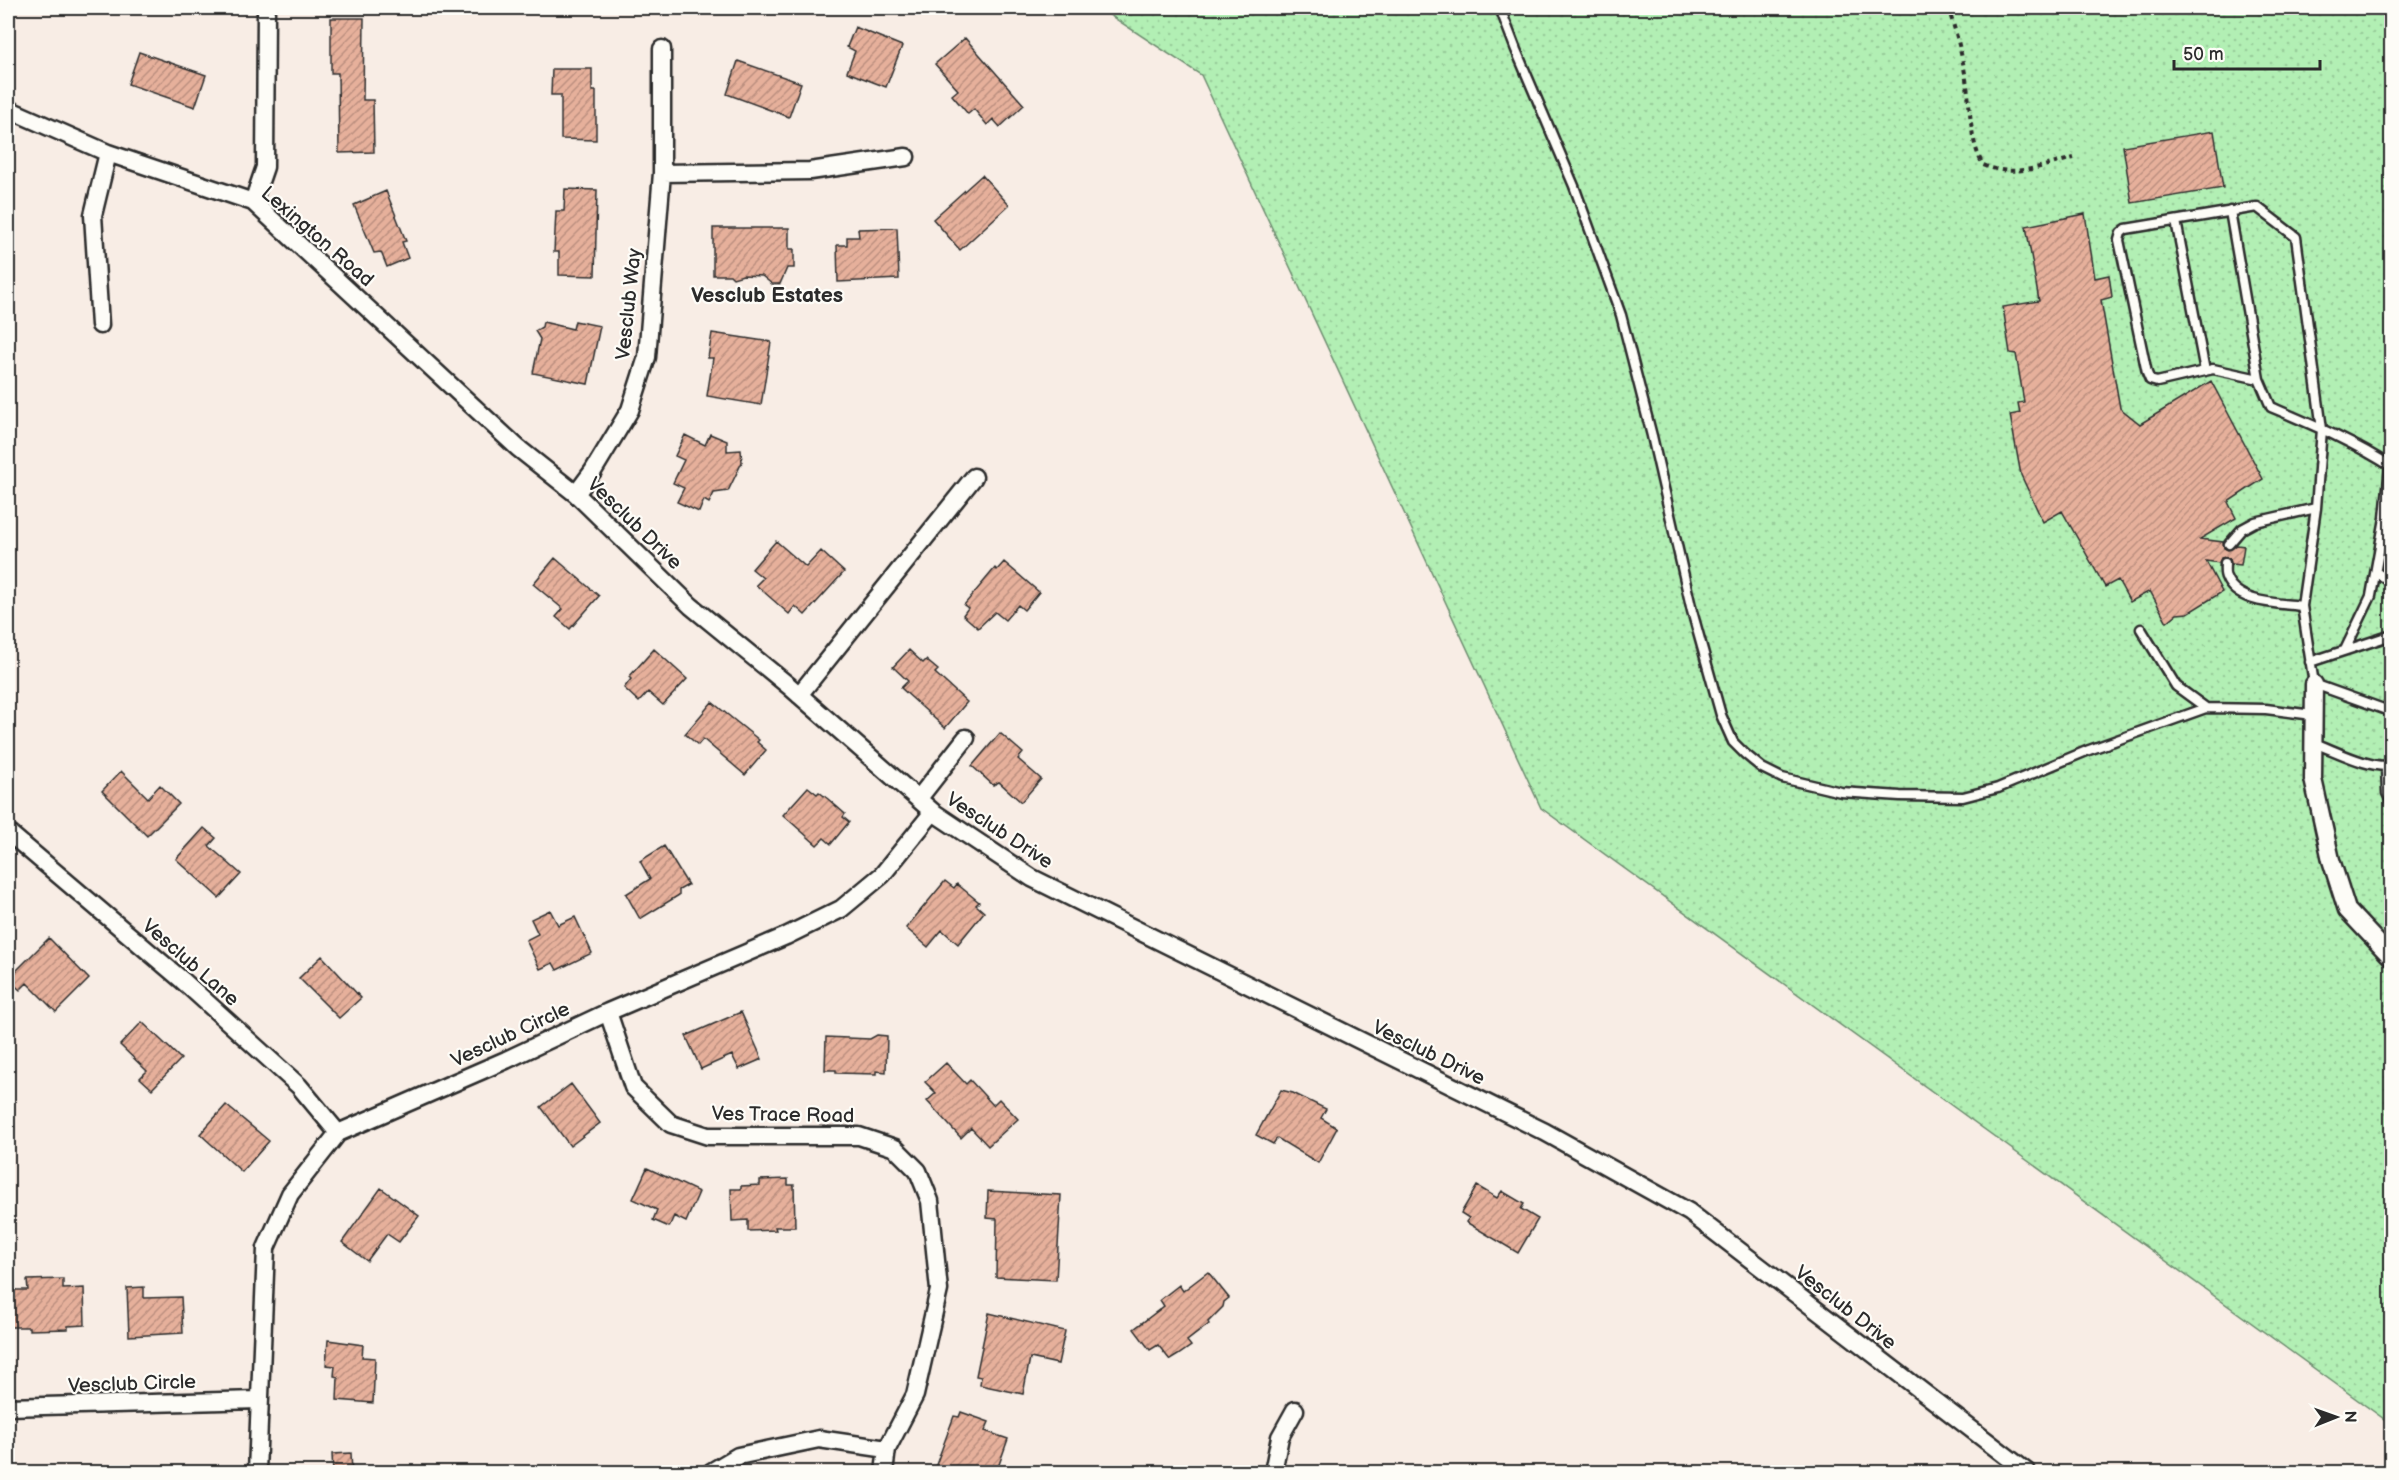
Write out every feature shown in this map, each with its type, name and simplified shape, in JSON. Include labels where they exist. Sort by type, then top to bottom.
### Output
[{"type":"street","points":[[253,202],[265,167],[266,8]]},
{"type":"street","name":"Vesclub Way","points":[[576,494],[593,471],[630,410],[647,357],[662,173],[662,48]]},
{"type":"street","name":"Lexington Road","points":[[8,109],[108,153],[253,202],[496,428]]},
{"type":"street","points":[[100,325],[93,215],[108,153]]},
{"type":"street","points":[[662,173],[810,171],[906,157]]},
{"type":"street","name":"Vesclub Drive","points":[[496,428],[576,494],[692,606],[799,695],[933,812],[1032,878],[1545,1132],[1689,1212],[2027,1473]]},
{"type":"street","points":[[799,695],[974,477]]},
{"type":"street","points":[[2314,684],[2313,779],[2331,860],[2347,910],[2391,958]]},
{"type":"street","points":[[919,798],[966,738]]},
{"type":"street","name":"Vesclub Circle","points":[[257,1473],[258,1400],[266,1248],[290,1194],[338,1133],[506,1060],[608,1012],[786,936],[841,909],[882,875],[933,812]]},
{"type":"street","name":"Vesclub Lane","points":[[8,832],[182,980],[299,1086],[338,1133]]},
{"type":"street","name":"Ves Trace Road","points":[[608,1012],[633,1087],[671,1124],[708,1136],[859,1136],[895,1148],[918,1171],[930,1200],[939,1290],[915,1395],[887,1449],[884,1473]]},
{"type":"street","name":"Vesclub Circle","points":[[8,1407],[258,1400]]},
{"type":"street","points":[[1273,1473],[1280,1437],[1295,1410]]},
{"type":"street","points":[[711,1473],[738,1456],[819,1439],[887,1449]]},
{"type":"lane","points":[[1500,8],[1574,186],[1621,315],[1652,436],[1692,610],[1721,715],[1733,742],[1745,754],[1762,768],[1782,778],[1841,792],[1963,797],[1998,788],[2089,750],[2206,708],[2245,708],[2313,715]]},
{"type":"lane","points":[[2259,379],[2212,369],[2157,382],[2150,380],[2146,373],[2119,240],[2121,233],[2126,229],[2257,207],[2296,237],[2322,429],[2316,508],[2302,606],[2314,684],[2391,712]]},
{"type":"lane","points":[[2230,211],[2259,379],[2271,407],[2366,450],[2391,467],[2388,521],[2371,596],[2345,650]]},
{"type":"lane","points":[[2176,221],[2205,371]]},
{"type":"lane","points":[[2229,544],[2242,529],[2254,522],[2316,508]]},
{"type":"lane","points":[[2225,563],[2226,577],[2236,591],[2255,600],[2302,606]]},
{"type":"lane","points":[[2376,572],[2391,583]]},
{"type":"lane","points":[[2141,629],[2175,686],[2206,708]]},
{"type":"lane","points":[[2310,662],[2391,635]]},
{"type":"lane","points":[[2313,742],[2360,761],[2388,766],[2387,793],[2391,802]]},
{"type":"path","points":[[1948,8],[1956,32],[1966,79],[1975,151],[1983,165],[1996,170],[2015,172],[2074,158]]},
{"type":"green space","points":[[1099,8],[2391,8],[2391,1424],[1541,808],[1201,75]]},
{"type":"building","points":[[331,18],[364,18],[363,100],[373,100],[374,152],[339,153],[338,73],[331,73]]},
{"type":"building","points":[[855,27],[902,46],[886,87],[847,72],[855,51],[847,47]]},
{"type":"building","points":[[965,38],[1024,105],[1000,127],[993,119],[987,125],[974,109],[968,114],[952,95],[958,90],[935,64]]},
{"type":"building","points":[[139,52],[206,75],[195,107],[128,84]]},
{"type":"building","points":[[738,61],[801,83],[789,117],[727,94]]},
{"type":"building","points":[[552,69],[592,69],[592,91],[596,91],[596,140],[561,139],[561,95],[551,95]]},
{"type":"building","points":[[2214,131],[2223,188],[2132,203],[2123,146]]},
{"type":"building","points":[[982,175],[1009,205],[960,250],[933,219]]},
{"type":"building","points":[[565,189],[597,190],[595,276],[559,275],[559,252],[554,252],[556,211],[564,211]]},
{"type":"building","points":[[386,191],[406,241],[402,242],[408,258],[387,267],[381,252],[374,253],[354,205]]},
{"type":"building","points":[[2085,214],[2095,278],[2109,275],[2112,297],[2101,300],[2120,408],[2140,424],[2211,381],[2263,479],[2228,502],[2236,518],[2200,539],[2223,542],[2224,548],[2228,550],[2237,545],[2244,546],[2241,565],[2231,564],[2230,559],[2226,557],[2221,558],[2219,563],[2206,561],[2222,592],[2188,613],[2177,614],[2167,622],[2150,591],[2130,602],[2118,580],[2105,587],[2062,511],[2043,522],[2021,475],[2010,415],[2020,413],[2018,403],[2024,402],[2016,354],[2010,353],[2003,307],[2039,301],[2026,226]]},
{"type":"building","points":[[713,228],[789,228],[789,249],[794,249],[794,268],[787,268],[780,284],[772,284],[762,276],[743,275],[733,278],[730,275],[713,275]]},
{"type":"building","points":[[897,228],[899,279],[838,282],[837,245],[847,245],[847,237],[859,237],[858,229]]},
{"type":"building","points":[[575,321],[600,326],[588,384],[533,373],[540,339],[535,331],[542,327],[543,322],[573,329]]},
{"type":"building","points":[[712,333],[771,342],[761,405],[707,396],[713,358],[708,358]]},
{"type":"building","points":[[710,434],[727,441],[727,451],[741,450],[742,462],[728,491],[714,493],[709,503],[704,500],[699,512],[677,502],[684,488],[673,483],[684,460],[675,456],[685,435],[705,445]]},
{"type":"building","points":[[776,541],[806,567],[821,551],[844,572],[805,615],[795,606],[789,614],[756,585],[763,578],[752,569]]},
{"type":"building","points":[[555,558],[599,596],[570,629],[556,617],[563,609],[533,584]]},
{"type":"building","points":[[1004,562],[1039,592],[1024,610],[1018,605],[1005,620],[995,612],[978,628],[963,615],[968,608],[964,605],[995,568],[997,570]]},
{"type":"building","points":[[654,649],[687,679],[663,705],[648,692],[639,702],[624,688],[631,679],[629,677]]},
{"type":"building","points":[[909,650],[923,663],[926,660],[938,670],[935,673],[967,702],[945,728],[901,688],[908,681],[893,667]]},
{"type":"building","points":[[712,702],[759,740],[757,742],[766,750],[745,775],[703,739],[698,745],[685,734]]},
{"type":"building","points":[[1000,733],[1023,753],[1018,759],[1041,779],[1021,802],[999,782],[993,785],[972,766]]},
{"type":"building","points":[[121,771],[148,798],[160,785],[179,804],[147,836],[102,791]]},
{"type":"building","points":[[808,787],[828,799],[845,814],[843,817],[849,822],[831,844],[824,838],[817,845],[783,815]]},
{"type":"building","points":[[204,828],[216,838],[209,846],[241,874],[219,898],[176,859]]},
{"type":"building","points":[[664,846],[688,885],[679,890],[679,895],[640,919],[626,894],[650,879],[640,861]]},
{"type":"building","points":[[945,881],[954,888],[957,884],[979,902],[976,905],[984,912],[958,944],[942,930],[928,947],[906,928]]},
{"type":"building","points":[[550,910],[558,925],[575,917],[592,953],[557,970],[553,963],[540,969],[526,940],[538,934],[531,919]]},
{"type":"building","points":[[49,938],[89,979],[56,1012],[27,983],[20,990],[8,979]]},
{"type":"building","points":[[322,956],[361,998],[339,1018],[299,978]]},
{"type":"building","points":[[741,1012],[762,1059],[739,1069],[732,1055],[701,1069],[686,1036]]},
{"type":"building","points":[[142,1022],[181,1059],[152,1089],[140,1078],[147,1071],[120,1045]]},
{"type":"building","points":[[877,1035],[887,1036],[886,1072],[836,1073],[836,1070],[825,1070],[826,1037],[870,1039]]},
{"type":"building","points":[[946,1063],[966,1084],[970,1080],[993,1105],[999,1099],[1018,1119],[988,1146],[971,1128],[961,1138],[927,1101],[936,1093],[925,1082]]},
{"type":"building","points":[[571,1084],[600,1123],[570,1146],[541,1107]]},
{"type":"building","points":[[1281,1090],[1293,1093],[1326,1109],[1321,1118],[1337,1128],[1318,1163],[1277,1138],[1273,1144],[1256,1135]]},
{"type":"building","points":[[226,1105],[269,1141],[242,1172],[200,1134]]},
{"type":"building","points":[[647,1168],[699,1192],[686,1222],[674,1216],[669,1227],[653,1220],[657,1210],[633,1199]]},
{"type":"building","points":[[788,1179],[788,1185],[794,1185],[795,1227],[748,1231],[748,1220],[732,1221],[731,1189],[760,1185],[760,1180]]},
{"type":"building","points":[[1477,1186],[1497,1198],[1502,1191],[1524,1204],[1521,1209],[1538,1219],[1518,1253],[1466,1222],[1469,1218],[1461,1213]]},
{"type":"building","points":[[381,1188],[419,1216],[399,1242],[387,1234],[367,1261],[342,1242]]},
{"type":"building","points":[[988,1191],[1061,1195],[1056,1280],[996,1277],[997,1219],[987,1218]]},
{"type":"building","points":[[1208,1272],[1229,1298],[1224,1302],[1223,1307],[1208,1322],[1209,1324],[1187,1341],[1191,1346],[1170,1360],[1158,1345],[1150,1350],[1134,1329],[1164,1306],[1160,1300],[1179,1285],[1183,1291]]},
{"type":"building","points":[[63,1279],[63,1289],[84,1288],[85,1325],[68,1326],[68,1329],[29,1330],[29,1327],[10,1327],[9,1290],[28,1290],[27,1280]]},
{"type":"building","points":[[144,1287],[144,1298],[181,1297],[183,1333],[129,1336],[127,1288]]},
{"type":"building","points":[[989,1313],[1065,1331],[1058,1364],[1030,1358],[1023,1394],[980,1385],[981,1377],[976,1376]]},
{"type":"building","points":[[328,1340],[363,1345],[362,1357],[375,1358],[373,1403],[337,1400],[338,1377],[334,1376],[335,1366],[326,1365]]},
{"type":"building","points":[[961,1412],[989,1422],[985,1431],[1008,1439],[996,1473],[933,1473],[954,1416],[959,1417]]},
{"type":"building","points":[[351,1453],[352,1473],[333,1473],[332,1454]]},
{"type":"district","name":"Vesclub Estates","points":[[767,295]]}]
